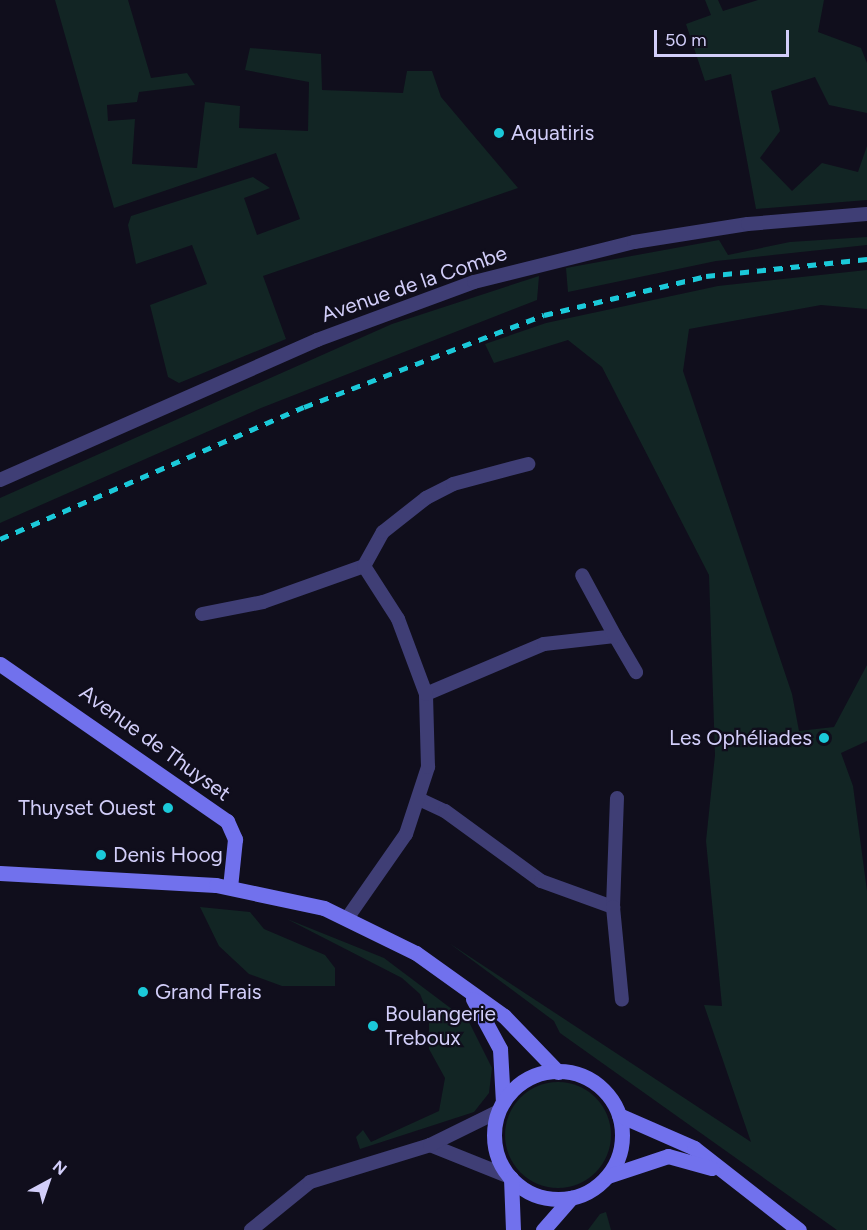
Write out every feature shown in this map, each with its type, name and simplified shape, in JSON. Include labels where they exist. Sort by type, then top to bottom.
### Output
[{"type":"main road","name":"Avenue de Thuyset","points":[[0,664],[227,821],[235,839],[230,887]]},
{"type":"main road","points":[[0,873],[230,887],[294,899],[348,917],[400,942],[471,996],[504,1016],[558,1072],[596,1084],[619,1115],[687,1143],[719,1172],[798,1230]]},
{"type":"main road","points":[[471,996],[500,1049],[501,1106],[496,1149],[510,1178],[513,1230]]},
{"type":"main road","points":[[501,1106],[527,1080],[558,1072]]},
{"type":"main road","points":[[608,1176],[621,1147],[619,1115]]},
{"type":"main road","points":[[543,1230],[571,1198],[608,1176],[669,1156],[719,1172]]},
{"type":"main road","points":[[510,1178],[538,1196],[571,1198]]},
{"type":"street","name":"Avenue de la Combe","points":[[0,480],[336,332],[474,282],[656,238],[867,214]]},
{"type":"street","points":[[202,614],[263,602],[364,566],[383,532],[426,498],[453,484],[528,464]]},
{"type":"street","points":[[348,917],[406,834],[421,800],[428,767],[426,694],[398,619],[364,566]]},
{"type":"street","points":[[582,575],[636,672]]},
{"type":"street","points":[[426,694],[544,644],[615,636]]},
{"type":"street","points":[[617,798],[614,907],[622,1000]]},
{"type":"street","points":[[421,800],[445,811],[541,881],[614,907]]},
{"type":"street","points":[[251,1230],[310,1182],[430,1144],[501,1106]]},
{"type":"street","points":[[430,1144],[510,1178]]},
{"type":"green space","points":[[55,0],[128,0],[151,78],[187,73],[195,85],[139,92],[137,102],[107,105],[108,121],[135,119],[132,164],[197,168],[205,102],[240,106],[239,128],[308,131],[309,82],[245,70],[250,48],[321,54],[322,90],[403,93],[407,71],[432,71],[441,97],[518,188],[263,276],[286,339],[179,383],[168,377],[150,305],[207,284],[192,245],[136,264],[128,225],[131,216],[253,177],[270,188],[244,198],[257,235],[300,219],[276,153],[114,208]]},
{"type":"green space","points":[[705,0],[718,0],[723,11],[758,0],[824,0],[818,32],[861,48],[867,63],[867,113],[829,105],[815,77],[771,91],[780,131],[760,158],[792,191],[822,163],[858,172],[867,146],[867,200],[756,209],[731,74],[705,81],[686,24],[711,15]]},
{"type":"green space","points":[[867,237],[867,245],[716,261],[568,292],[566,268],[719,240],[728,255],[790,242]]},
{"type":"green space","points":[[867,270],[867,309],[821,305],[689,329],[683,371],[792,694],[799,731],[834,727],[867,665],[867,741],[841,753],[853,786],[867,891],[867,1230],[837,1230],[560,1033],[554,1021],[449,943],[751,1142],[704,1005],[722,1006],[706,841],[715,755],[709,575],[602,367],[568,340],[494,363],[485,344],[546,323],[718,286]]},
{"type":"green space","points":[[539,276],[537,300],[261,408],[0,523],[0,498],[392,324]]},
{"type":"green space","points":[[200,907],[250,912],[264,929],[325,955],[335,968],[335,986],[282,986],[249,974],[219,946]]},
{"type":"green space","points":[[287,919],[384,958],[469,1022],[492,1068],[489,1093],[474,1112],[360,1149],[356,1137],[363,1130],[371,1142],[439,1111],[445,1078],[429,1049],[429,1016],[420,994],[402,978]]},
{"type":"green space","points":[[558,1082],[578,1086],[595,1098],[607,1115],[611,1135],[607,1155],[595,1172],[578,1184],[558,1188],[538,1184],[521,1172],[509,1155],[505,1135],[509,1115],[521,1098],[538,1086]]},
{"type":"green space","points":[[606,1212],[611,1230],[588,1230],[600,1214]]},
{"type":"railway","points":[[0,539],[304,407],[544,315],[706,276],[867,259]]},
{"type":"place","name":"Aquatiris","points":[[499,133]]},
{"type":"place","name":"Les Ophéliades","points":[[824,738]]},
{"type":"place","name":"Thuyset Ouest","points":[[168,808]]},
{"type":"place","name":"Denis Hoog","points":[[101,855]]},
{"type":"place","name":"Grand Frais","points":[[143,992]]},
{"type":"place","name":"Boulangerie Treboux","points":[[373,1026]]}]
